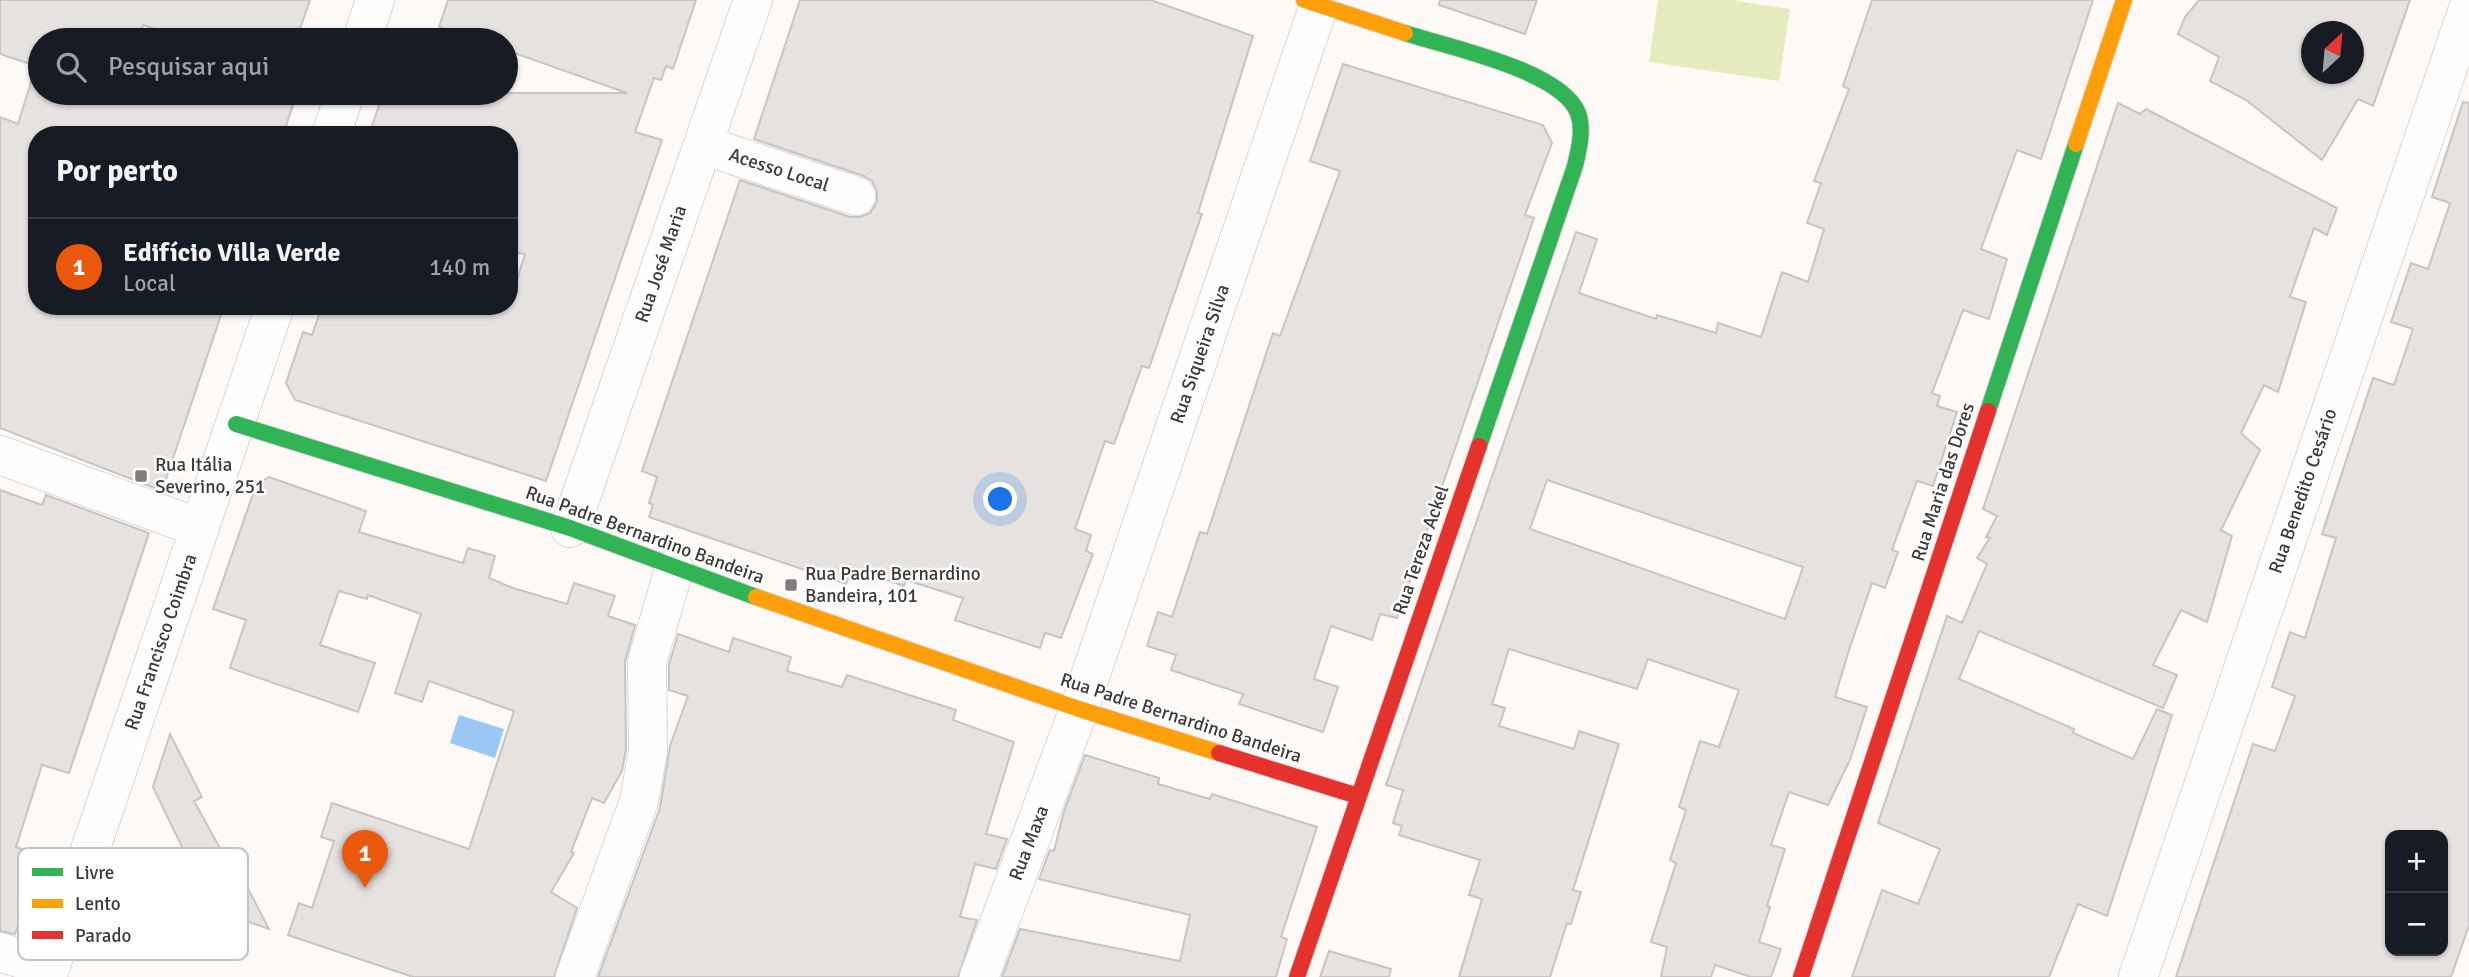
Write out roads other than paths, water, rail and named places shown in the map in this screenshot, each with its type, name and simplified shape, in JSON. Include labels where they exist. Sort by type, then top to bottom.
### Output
[{"type":"street","points":[[366,28],[375,0]]},
{"type":"street","name":"Rua José Maria","points":[[570,528],[752,0]]},
{"type":"street","name":"Rua Maria das Dores","points":[[1801,977],[2124,0]]},
{"type":"street","name":"Rua Tereza Ackel","points":[[1297,977],[1570,179],[1582,135],[1578,109],[1565,92],[1534,75],[1314,2]]},
{"type":"street","name":"Rua Siqueira Silva","points":[[1079,709],[1314,2]]},
{"type":"street","name":"Rua Benedito Cesário","points":[[2138,977],[2469,6]]},
{"type":"street","points":[[334,126],[341,105]]},
{"type":"street","name":"Acesso Local","points":[[703,145],[856,196]]},
{"type":"street","name":"Rua Francisco Coimbra","points":[[90,848],[272,315]]},
{"type":"street","name":"Rua Padre Bernardino Bandeira","points":[[236,424],[570,528],[674,569],[1079,709],[1358,796]]},
{"type":"street","points":[[0,455],[200,528]]},
{"type":"street","points":[[575,977],[639,800],[648,751],[647,662],[674,569]]},
{"type":"street","name":"Rua Maxa","points":[[979,977],[1079,709]]},
{"type":"street","points":[[0,952],[18,960]]},
{"type":"street","points":[[19,960],[48,972]]},
{"type":"water","points":[[459,715],[504,729],[495,758],[450,743]]},
{"type":"place","name":"Rua Itália Severino, 251","points":[[141,476]]},
{"type":"place","name":"Rua Padre Bernardino Bandeira, 101","points":[[791,585]]},
{"type":"place","name":"Edifício Villa Verde","points":[[365,888]]}]
